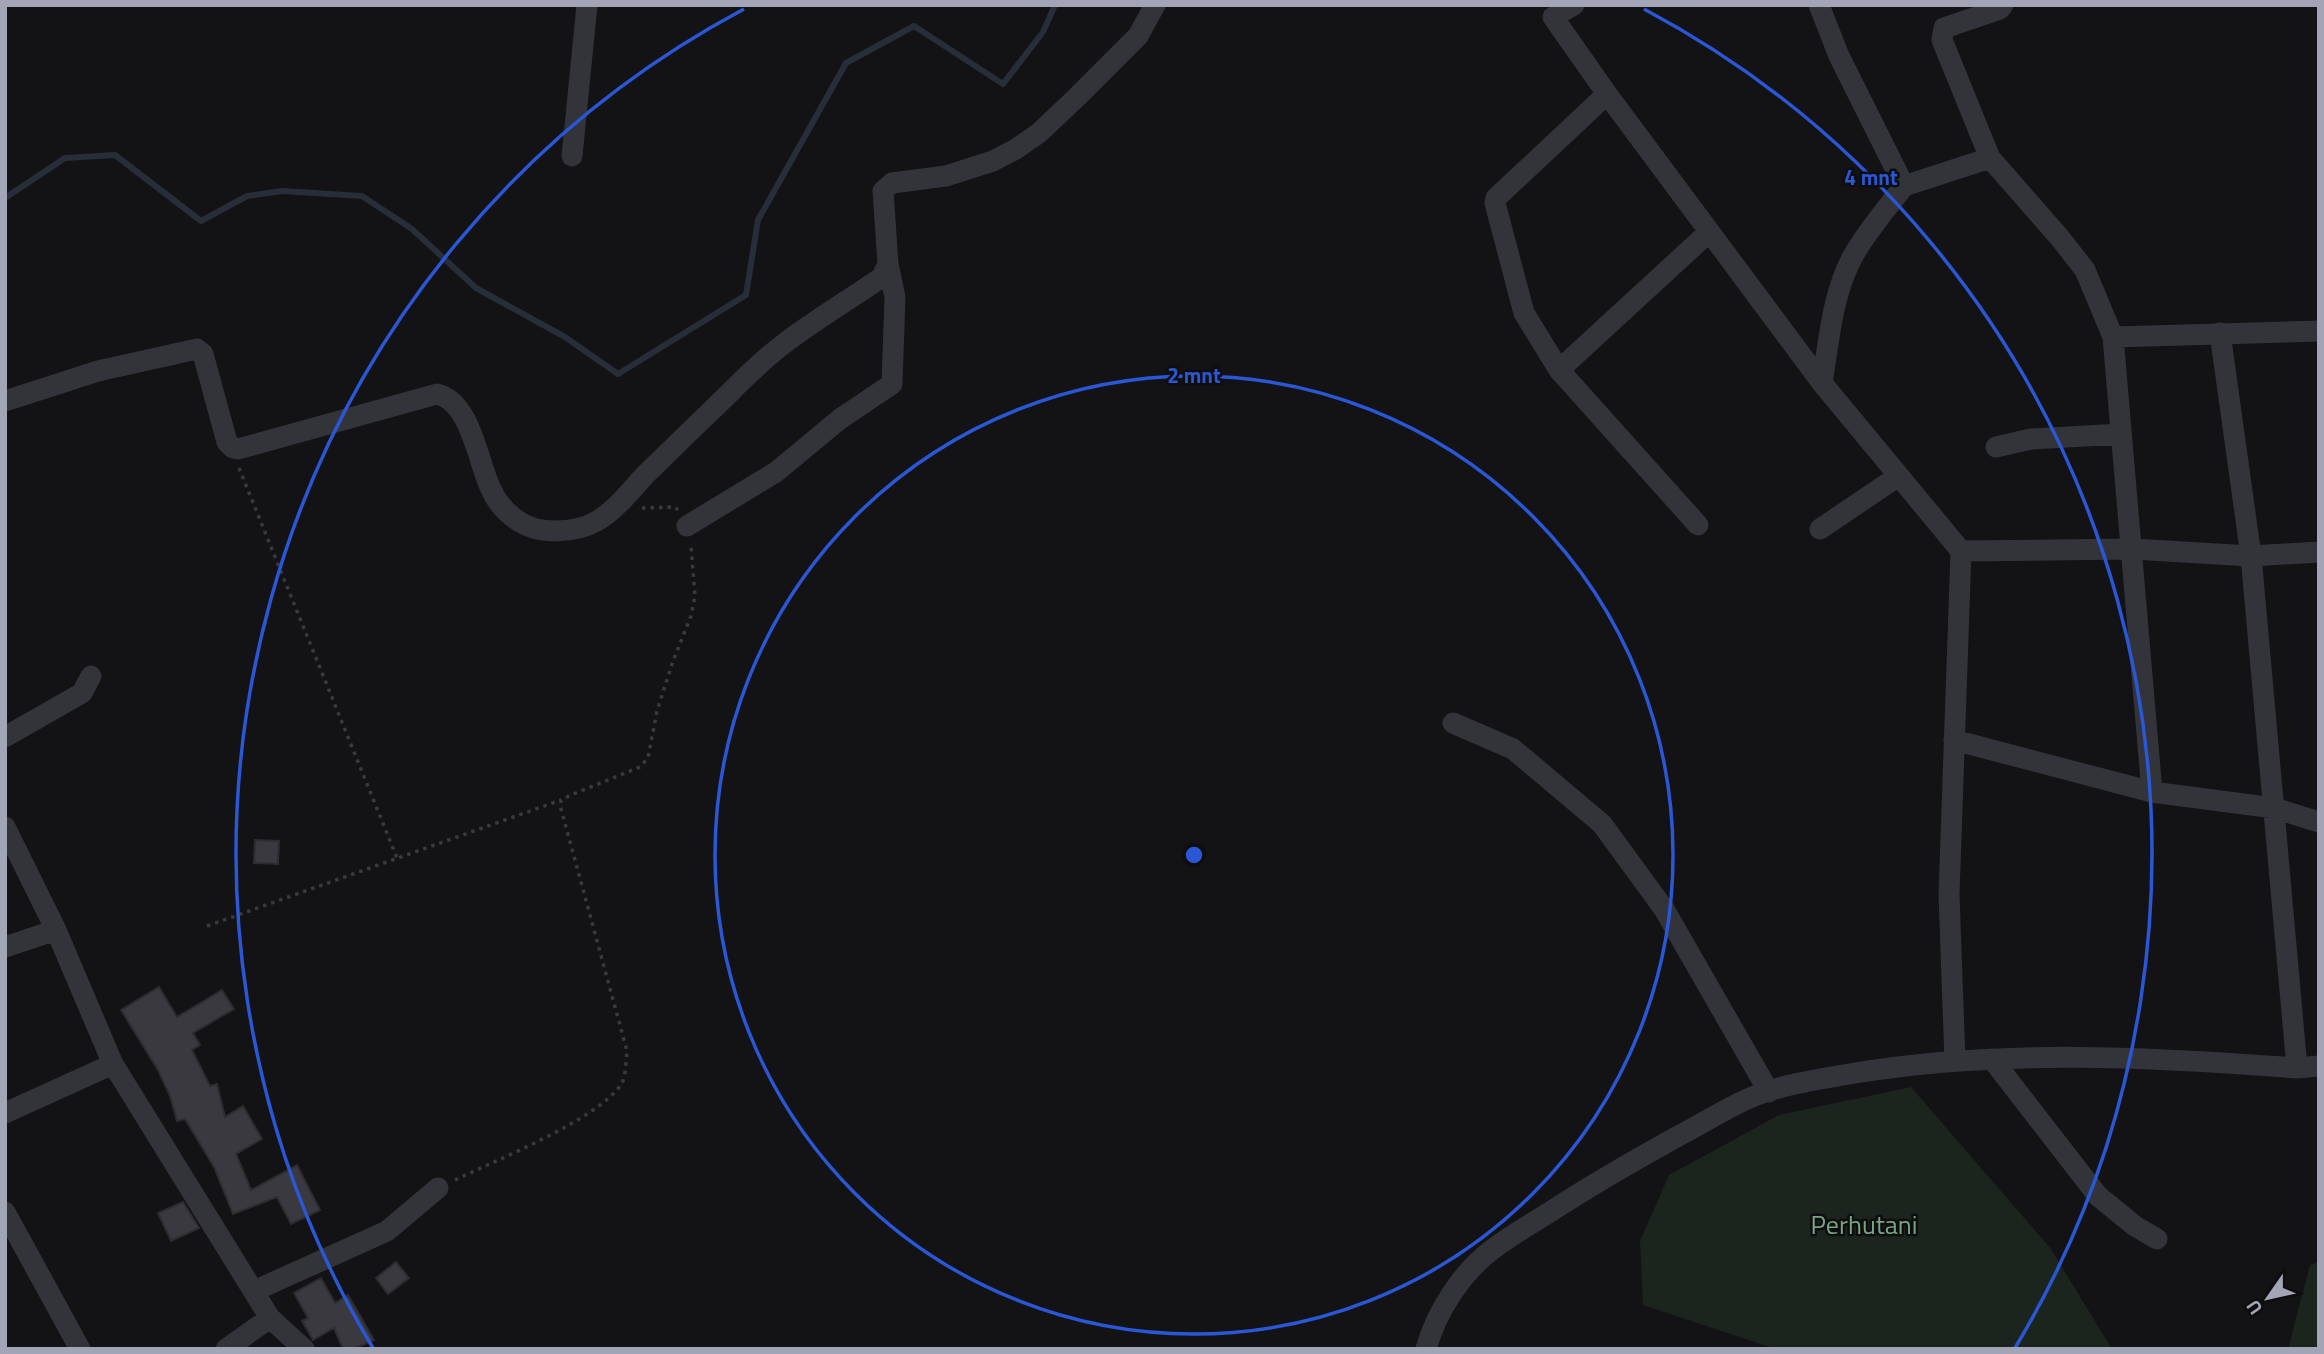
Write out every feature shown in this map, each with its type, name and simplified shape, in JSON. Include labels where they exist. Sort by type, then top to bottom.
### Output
[{"type":"street","points":[[572,156],[586,5]]},
{"type":"street","points":[[687,526],[776,472],[840,419],[892,384],[895,297],[888,264],[883,191],[886,186],[946,176],[993,161],[1016,149],[1039,133],[1138,36],[1155,5]]},
{"type":"street","points":[[1574,5],[1549,11],[1607,94],[1822,383],[1897,477],[1961,551],[1949,895],[1955,1061]]},
{"type":"street","points":[[1819,5],[1839,55],[1904,186]]},
{"type":"street","points":[[2003,5],[2000,9],[1944,28],[1941,40],[1990,158],[2085,270],[2113,337],[2152,792]]},
{"type":"street","points":[[1607,94],[1496,198],[1495,203],[1524,313],[1559,370],[1698,525]]},
{"type":"street","points":[[1822,383],[1832,323],[1847,268],[1871,228],[1904,186],[1990,158]]},
{"type":"street","points":[[1559,370],[1709,232]]},
{"type":"street","points":[[5,401],[98,371],[197,349],[203,354],[225,436],[230,445],[238,449],[437,394],[445,396],[453,404],[474,435],[490,488],[510,516],[530,528],[550,531],[575,528],[596,522],[616,506],[781,346],[882,277],[888,264]]},
{"type":"street","points":[[2113,337],[2319,331]]},
{"type":"street","points":[[1426,1349],[1439,1316],[1460,1284],[1494,1248],[1574,1196],[1740,1102],[1769,1091],[1816,1079],[1885,1068],[1992,1059],[2106,1058],[2308,1067],[2274,808],[2251,556],[2220,333]]},
{"type":"street","points":[[1996,447],[2031,439],[2121,434]]},
{"type":"street","points":[[1820,529],[1897,477]]},
{"type":"street","points":[[1961,551],[2132,549],[2251,556],[2319,552]]},
{"type":"street","points":[[5,737],[82,694],[90,676]]},
{"type":"street","points":[[1453,723],[1514,750],[1602,824],[1664,908],[1769,1091]]},
{"type":"street","points":[[1954,740],[2152,792],[2274,808],[2319,822]]},
{"type":"street","points":[[5,827],[56,930],[113,1064],[270,1318],[304,1349]]},
{"type":"street","points":[[5,947],[56,930]]},
{"type":"street","points":[[1992,1059],[2098,1196],[2134,1226],[2157,1239]]},
{"type":"street","points":[[5,1113],[113,1064]]},
{"type":"street","points":[[254,1291],[387,1231],[438,1188]]},
{"type":"street","points":[[5,1212],[80,1349]]},
{"type":"street","points":[[226,1349],[270,1318]]},
{"type":"path","points":[[230,445],[397,858]]},
{"type":"path","points":[[207,926],[562,800],[640,767],[648,758],[657,711],[691,616],[695,575],[687,526],[675,507],[637,509],[616,506]]},
{"type":"path","points":[[438,1188],[583,1118],[608,1098],[623,1081],[627,1051],[564,824],[560,805],[562,800]]},
{"type":"green space","name":"Perhutani","points":[[1911,1087],[2051,1249],[2112,1349],[1776,1349],[1643,1305],[1640,1241],[1669,1175],[1779,1115]]},
{"type":"green space","points":[[2319,1262],[2319,1349],[2288,1349],[2310,1265]]},
{"type":"building","points":[[255,840],[279,841],[278,864],[254,863]]},
{"type":"building","points":[[159,987],[177,1017],[222,990],[234,1009],[193,1033],[200,1045],[192,1050],[210,1086],[217,1084],[225,1117],[243,1106],[262,1139],[236,1154],[251,1190],[297,1165],[320,1210],[291,1224],[277,1197],[233,1214],[214,1167],[185,1119],[177,1121],[170,1096],[158,1070],[121,1010]]},
{"type":"building","points":[[183,1202],[199,1228],[171,1241],[158,1213]]},
{"type":"building","points":[[396,1262],[409,1278],[388,1294],[376,1278]]},
{"type":"building","points":[[321,1278],[335,1303],[348,1295],[374,1340],[353,1349],[343,1349],[334,1328],[313,1340],[302,1321],[308,1318],[294,1293]]},
{"type":"waterway","points":[[5,198],[65,158],[115,155],[201,221],[247,196],[282,191],[362,196],[412,229],[476,288],[565,337],[618,374],[746,295],[758,220],[846,63],[914,26],[1003,84],[1043,32],[1055,5]]}]
